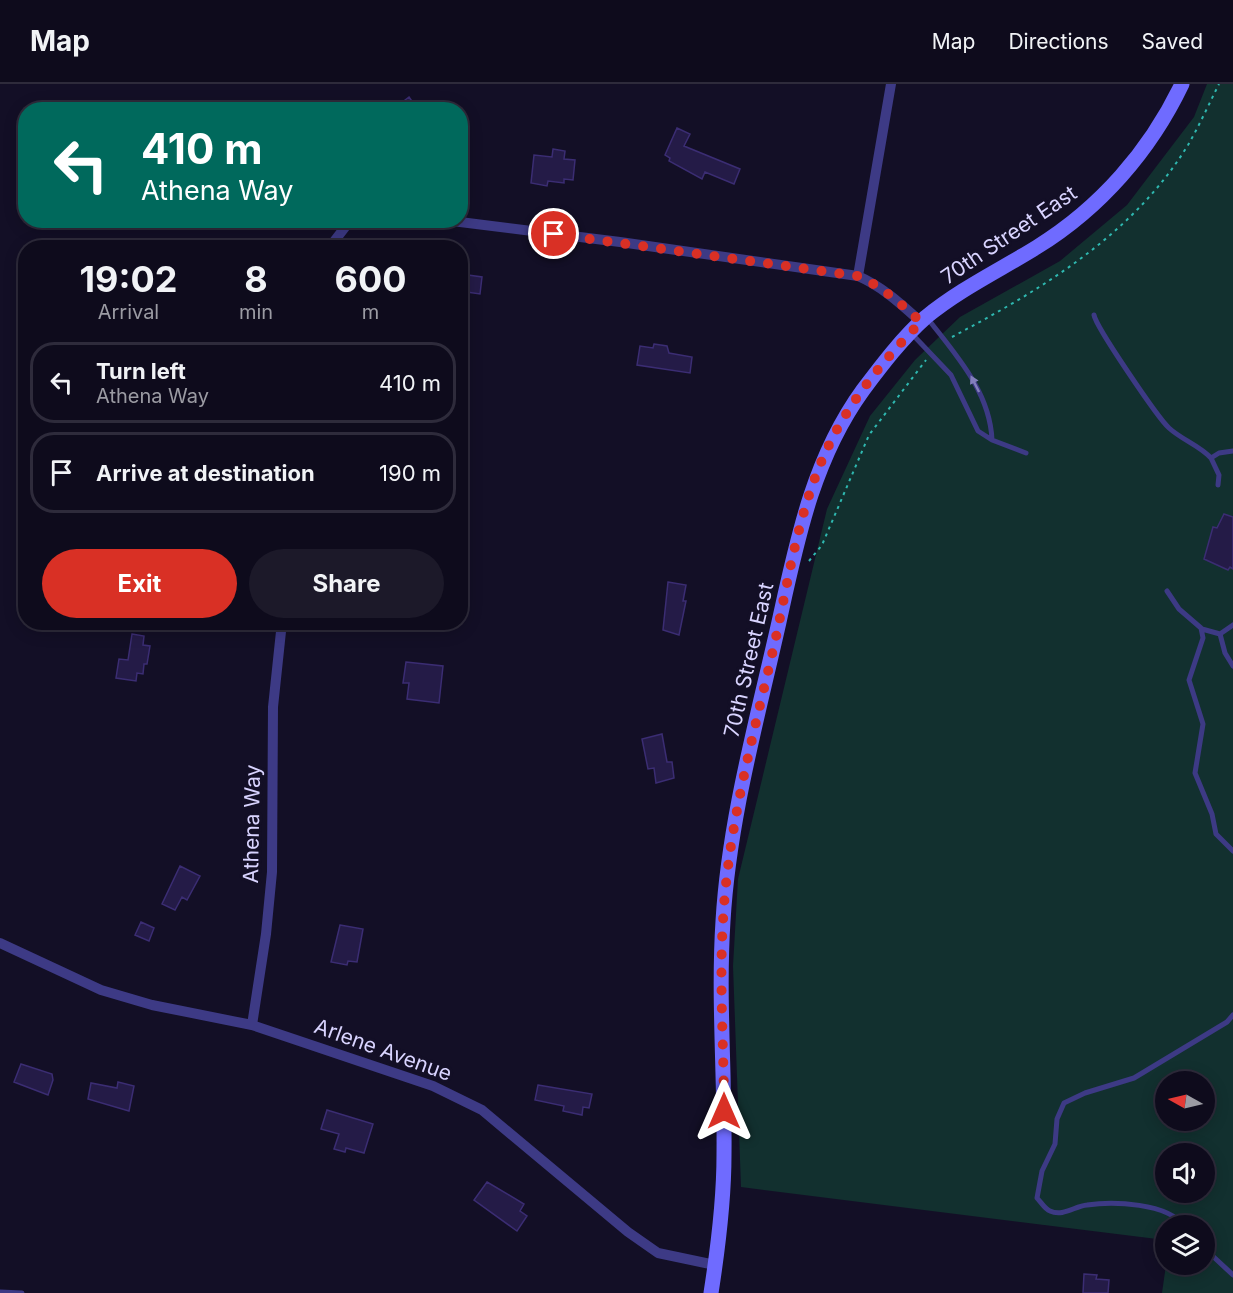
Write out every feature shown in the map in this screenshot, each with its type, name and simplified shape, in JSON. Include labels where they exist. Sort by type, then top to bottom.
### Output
[{"type":"main road","name":"70th Street East","points":[[711,1293],[724,1158],[723,922],[737,809],[781,612],[814,482],[833,436],[863,390],[919,324],[986,276],[1039,245],[1094,204],[1122,175],[1152,137],[1182,84]]},
{"type":"street","points":[[858,276],[891,84]]},
{"type":"street","points":[[468,223],[858,276],[895,298],[919,324]]},
{"type":"street","points":[[335,240],[344,228]]},
{"type":"street","name":"Athena Way","points":[[252,1025],[266,934],[272,872],[273,707],[281,630]]},
{"type":"street","name":"Arlene Avenue","points":[[0,944],[101,990],[152,1005],[252,1025],[433,1086],[482,1110],[628,1232],[658,1253],[691,1262],[715,1265]]},
{"type":"lane","points":[[1094,315],[1095,321],[1110,346],[1166,424],[1211,458],[1219,475],[1218,485]]},
{"type":"lane","points":[[919,324],[945,341],[979,391],[991,426],[992,440]]},
{"type":"lane","points":[[919,324],[932,353],[951,375],[978,431],[992,440],[1026,453]]},
{"type":"lane","points":[[1211,458],[1219,453],[1233,451]]},
{"type":"lane","points":[[1167,591],[1179,609],[1202,628],[1220,634]]},
{"type":"lane","points":[[1220,634],[1233,625]]},
{"type":"lane","points":[[1202,628],[1203,638],[1189,680],[1203,724],[1195,773],[1212,814],[1216,834],[1233,851]]},
{"type":"lane","points":[[1220,634],[1225,653],[1233,666]]},
{"type":"lane","points":[[1172,1215],[1136,1205],[1089,1204],[1059,1213],[1050,1211],[1036,1198],[1036,1192],[1042,1171],[1055,1144],[1057,1119],[1064,1103],[1085,1093],[1134,1078],[1216,1029],[1233,1015]]},
{"type":"lane","points":[[1215,1258],[1233,1275]]},
{"type":"lane","points":[[0,1292],[22,1293]]},
{"type":"path","points":[[945,341],[1047,284],[1109,238],[1145,202],[1187,146],[1219,84]]},
{"type":"path","points":[[808,561],[822,545],[869,435],[932,353]]},
{"type":"green space","points":[[1207,84],[1233,84],[1233,1293],[1162,1293],[1165,1275],[1215,1275],[1215,1215],[1155,1215],[1155,1239],[741,1187],[733,966],[738,879],[827,509],[870,416],[915,360],[960,317],[1060,261],[1127,205],[1194,117]]},
{"type":"building","points":[[409,97],[412,102],[402,102]]},
{"type":"building","points":[[677,128],[690,134],[684,146],[740,169],[734,184],[705,172],[702,179],[669,161],[670,158],[665,155]]},
{"type":"building","points":[[553,149],[565,151],[564,159],[575,160],[573,180],[564,179],[564,183],[548,181],[547,186],[531,183],[534,155],[552,157]]},
{"type":"building","points":[[468,275],[482,277],[480,294],[468,292]]},
{"type":"building","points":[[654,344],[667,346],[669,353],[692,357],[690,373],[637,365],[640,346],[653,348]]},
{"type":"building","points":[[1224,514],[1233,517],[1233,569],[1230,567],[1228,570],[1204,559],[1213,527],[1217,528]]},
{"type":"building","points":[[668,582],[686,585],[683,601],[686,601],[679,635],[663,630]]},
{"type":"building","points":[[132,634],[144,636],[143,645],[150,646],[143,674],[137,673],[136,681],[116,678],[119,659],[128,660]]},
{"type":"building","points":[[406,662],[443,666],[439,703],[407,699],[409,683],[403,683]]},
{"type":"building","points":[[662,734],[667,762],[672,762],[674,778],[656,783],[654,768],[648,769],[642,739]]},
{"type":"building","points":[[180,866],[200,876],[187,900],[182,897],[175,910],[162,904]]},
{"type":"building","points":[[141,922],[154,928],[149,941],[135,935]]},
{"type":"building","points":[[340,925],[363,929],[357,962],[348,961],[347,965],[331,962]]},
{"type":"building","points":[[21,1064],[52,1074],[53,1080],[48,1095],[14,1082]]},
{"type":"building","points":[[118,1082],[134,1086],[129,1111],[88,1099],[91,1083],[117,1088]]},
{"type":"building","points":[[538,1085],[592,1094],[589,1108],[583,1107],[582,1115],[563,1111],[564,1106],[535,1100]]},
{"type":"building","points":[[327,1110],[373,1124],[364,1153],[346,1148],[345,1152],[334,1149],[339,1134],[321,1129]]},
{"type":"building","points":[[487,1182],[524,1204],[520,1211],[527,1216],[517,1231],[474,1200]]},
{"type":"building","points":[[1084,1274],[1097,1275],[1096,1279],[1109,1280],[1108,1293],[1083,1293]]},
{"type":"route","points":[[554,234],[858,276],[895,298],[921,322],[863,390],[833,436],[814,482],[800,530],[737,809],[728,866],[723,922],[724,1111]]}]
